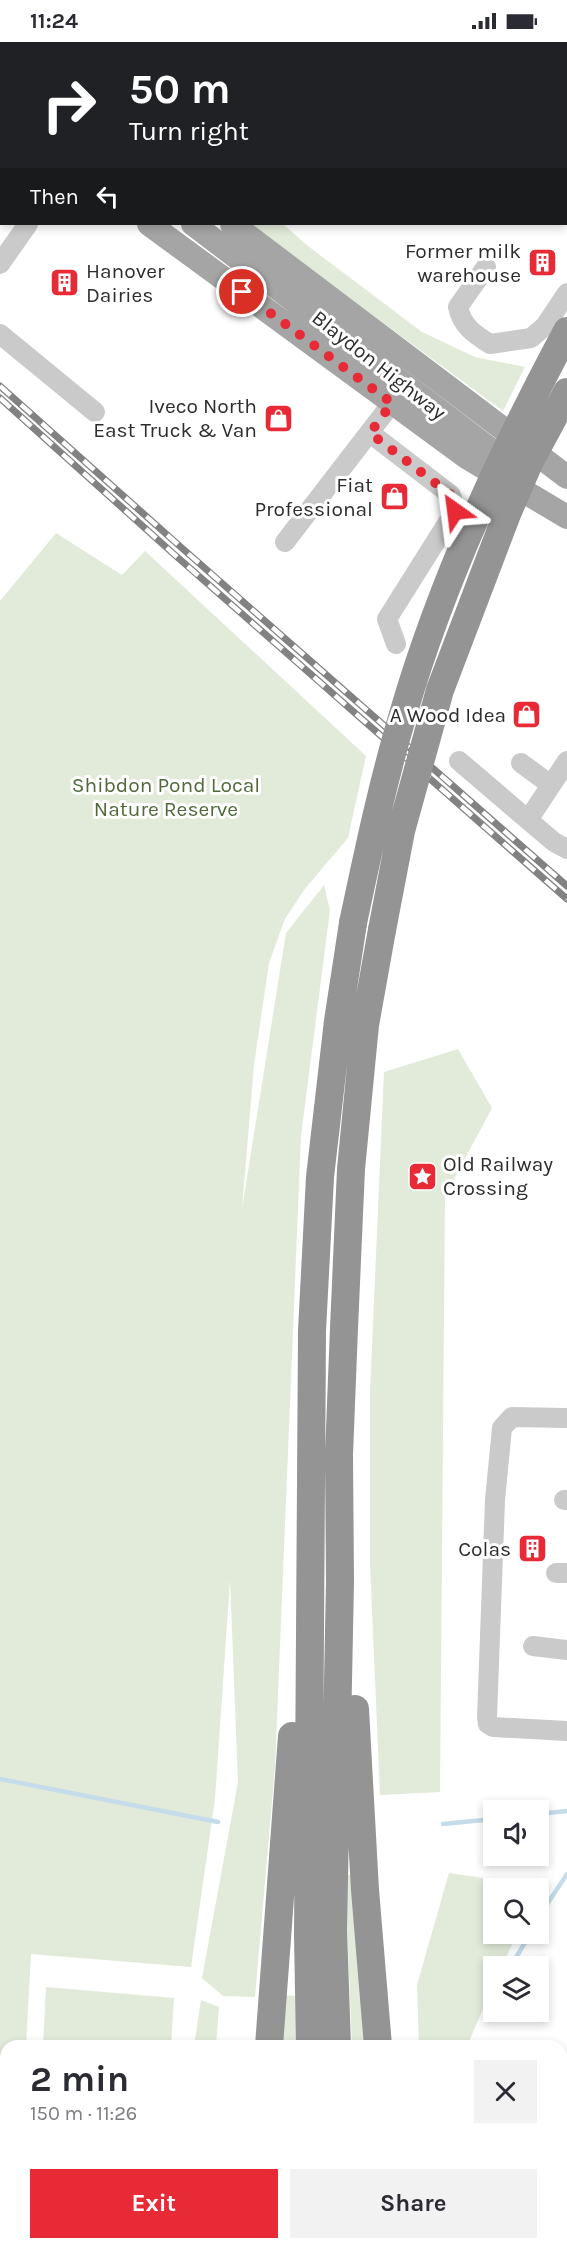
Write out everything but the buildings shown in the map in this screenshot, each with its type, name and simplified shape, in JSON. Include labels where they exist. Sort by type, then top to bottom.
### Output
[{"type":"highway","points":[[310,2040],[308,1935],[312,1331],[320,1177],[338,1022],[353,923],[377,809],[404,709],[437,611],[476,514],[567,331]]},
{"type":"highway","points":[[337,2040],[333,1929],[340,1582],[340,1443],[351,1169],[365,1025],[382,930],[413,783],[447,668],[529,463],[567,392]]},
{"type":"highway","points":[[340,1582],[352,1657],[364,1879],[377,2040]]},
{"type":"highway","points":[[269,2040],[294,1699],[309,1646]]},
{"type":"main road","points":[[150,225],[468,458],[567,517]]},
{"type":"main road","name":"Blaydon Highway","points":[[194,225],[567,506]]},
{"type":"main road","name":"Blaydon Highway","points":[[233,225],[567,477]]},
{"type":"lane","points":[[0,264],[27,225]]},
{"type":"lane","points":[[486,267],[458,306],[460,318],[466,327],[490,344],[531,338],[545,326],[567,293]]},
{"type":"lane","points":[[0,334],[95,412]]},
{"type":"lane","points":[[285,542],[392,403]]},
{"type":"lane","points":[[370,433],[451,495],[455,511],[387,619],[396,644]]},
{"type":"lane","points":[[459,761],[554,842],[567,849]]},
{"type":"lane","points":[[528,820],[567,762]]},
{"type":"lane","points":[[521,763],[551,785]]},
{"type":"lane","points":[[567,1418],[512,1417],[502,1428],[495,1500],[487,1718],[488,1724],[493,1727],[567,1731]]},
{"type":"lane","points":[[533,1646],[567,1650]]},
{"type":"green space","points":[[250,225],[284,225],[308,246],[422,332],[475,357],[525,367],[503,411]]},
{"type":"green space","name":"Shibdon Pond Local Nature Reserve","points":[[56,533],[122,575],[145,551],[366,756],[348,838],[304,890],[285,919],[269,963],[254,1065],[242,1209],[286,933],[324,885],[330,910],[301,1136],[275,1767],[255,1997],[223,1996],[202,1978],[238,1782],[230,1580],[215,1799],[191,1967],[31,1954],[26,2040],[0,2040],[0,601]]},
{"type":"green space","points":[[458,1049],[492,1108],[445,1196],[440,1792],[380,1795],[370,1564],[370,1392],[384,1072]]},
{"type":"green space","points":[[449,1873],[483,1878],[483,1944],[512,1944],[507,1956],[483,1956],[483,2009],[470,2040],[419,2040],[417,1985]]},
{"type":"green space","points":[[345,1875],[353,1875],[366,2040],[352,2040]]},
{"type":"green space","points":[[46,1987],[174,1998],[171,2040],[43,2040]]},
{"type":"green space","points":[[282,1995],[300,1996],[300,2040],[278,2040]]},
{"type":"green space","points":[[201,2000],[219,2007],[216,2040],[195,2040]]},
{"type":"waterway","points":[[0,1779],[218,1822]]},
{"type":"waterway","points":[[549,1813],[567,1811]]},
{"type":"waterway","points":[[443,1824],[483,1820]]},
{"type":"waterway","points":[[549,1901],[567,1874]]},
{"type":"waterway","points":[[517,1956],[524,1944]]},
{"type":"railway","points":[[0,386],[567,886]]},
{"type":"railway","points":[[0,398],[176,556],[567,899]]},
{"type":"place","name":"Former milk warehouse","points":[[542,263]]},
{"type":"place","name":"Hanover Dairies","points":[[65,283]]},
{"type":"place","name":"Iveco North East Truck & Van","points":[[278,418]]},
{"type":"place","name":"Fiat Professional","points":[[394,497]]},
{"type":"place","name":"A Wood Idea","points":[[527,715]]},
{"type":"place","name":"Old Railway Crossing","points":[[422,1176]]},
{"type":"place","name":"Colas","points":[[532,1549]]},
{"type":"route","points":[[242,292],[392,403],[370,433],[451,495],[455,511]]}]
